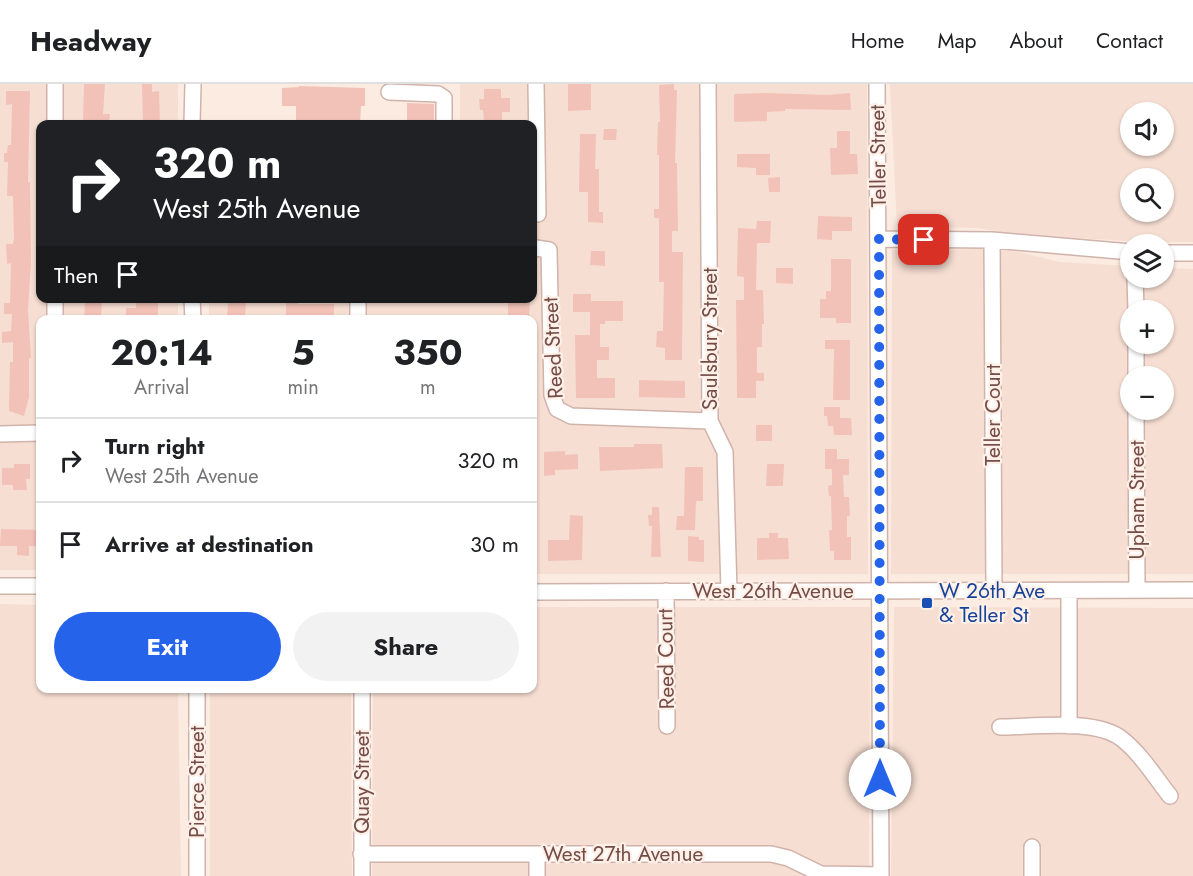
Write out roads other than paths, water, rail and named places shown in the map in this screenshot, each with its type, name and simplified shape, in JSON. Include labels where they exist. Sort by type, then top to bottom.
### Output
[{"type":"street","points":[[55,84],[55,120]]},
{"type":"street","points":[[192,120],[193,84]]},
{"type":"street","points":[[536,84],[537,120]]},
{"type":"street","name":"Saulsbury Street","points":[[708,84],[710,421],[725,452],[729,591]]},
{"type":"street","name":"Teller Street","points":[[877,84],[881,875]]},
{"type":"street","points":[[388,92],[438,94],[444,98],[444,120]]},
{"type":"street","points":[[537,149],[538,214]]},
{"type":"street","points":[[879,239],[992,240],[1120,251]]},
{"type":"street","name":"Teller Court","points":[[992,240],[994,590]]},
{"type":"street","name":"Reed Street","points":[[542,249],[552,395],[557,409],[570,416],[710,421]]},
{"type":"street","points":[[1174,253],[1193,253]]},
{"type":"street","name":"Upham Street","points":[[1136,420],[1137,590]]},
{"type":"street","points":[[0,434],[36,433]]},
{"type":"street","points":[[0,586],[36,585]]},
{"type":"street","name":"West 26th Avenue","points":[[537,591],[1193,590]]},
{"type":"street","name":"Reed Court","points":[[666,591],[667,726]]},
{"type":"street","points":[[1069,591],[1069,726]]},
{"type":"street","name":"Pierce Street","points":[[197,693],[197,876]]},
{"type":"street","name":"Quay Street","points":[[362,693],[362,876]]},
{"type":"street","points":[[1000,727],[1069,726],[1107,731],[1120,737],[1170,796]]},
{"type":"street","points":[[1032,847],[1032,876]]},
{"type":"street","name":"West 27th Avenue","points":[[361,854],[771,854],[788,858],[821,874],[881,875]]},
{"type":"street","points":[[537,854],[537,876]]},
{"type":"place","name":"W 26th Ave & Teller St","points":[[927,603]]}]
